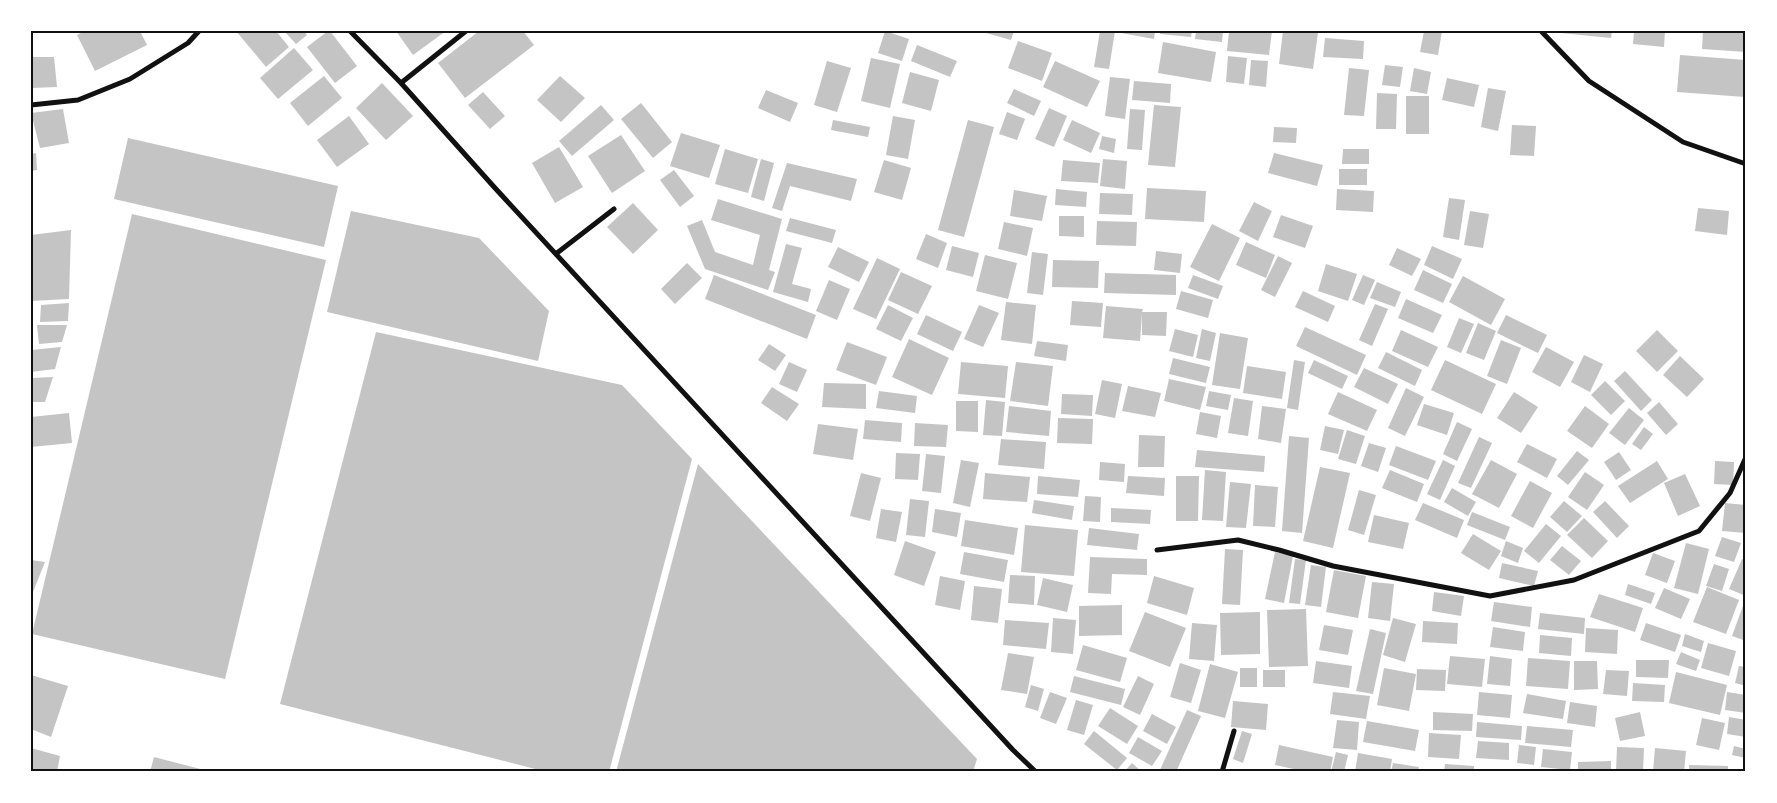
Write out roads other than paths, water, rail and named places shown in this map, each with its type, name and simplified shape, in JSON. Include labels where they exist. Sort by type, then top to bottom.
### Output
[{"type":"street","points":[[31,105],[78,100],[130,80],[188,43],[199,31]]},
{"type":"street","points":[[350,31],[401,83],[495,188],[557,253],[1006,742],[1036,772]]},
{"type":"street","points":[[401,83],[466,31]]},
{"type":"street","points":[[1541,31],[1589,81],[1683,142],[1746,164]]},
{"type":"street","points":[[557,253],[614,209]]},
{"type":"street","points":[[1157,550],[1238,540],[1334,566],[1490,596],[1574,580],[1699,532],[1730,493],[1746,457]]},
{"type":"street","points":[[1222,772],[1234,731]]}]
